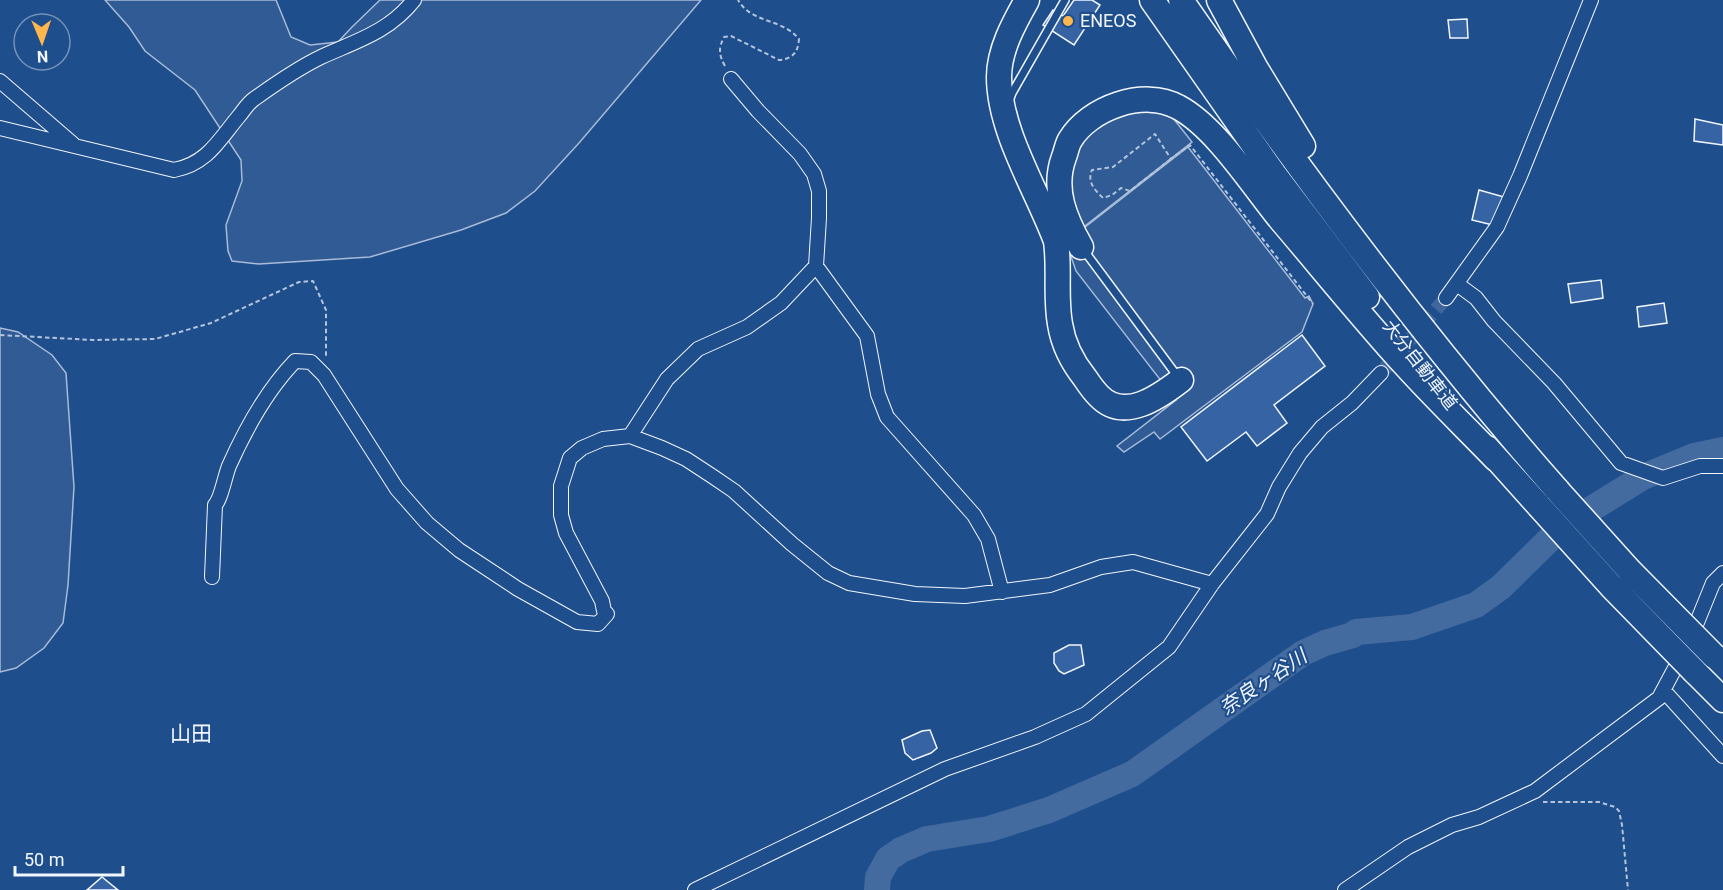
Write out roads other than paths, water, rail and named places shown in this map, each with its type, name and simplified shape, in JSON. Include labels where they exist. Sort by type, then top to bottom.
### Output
[{"type":"highway","points":[[1027,0],[1012,26],[1004,49],[999,75],[1001,102],[1006,124],[1056,241],[1059,261],[1057,304],[1066,348],[1079,371],[1100,398],[1113,406],[1128,407],[1145,404],[1181,380]]},
{"type":"highway","name":"大分自動車道","points":[[1152,0],[1274,174],[1414,359],[1496,459],[1611,586],[1723,700]]},
{"type":"highway","name":"大分自動車道","points":[[1181,0],[1290,155],[1438,348],[1558,491],[1630,571],[1718,660]]},
{"type":"highway","points":[[1219,0],[1289,125],[1332,190],[1430,327],[1490,401],[1516,443]]},
{"type":"highway","points":[[1081,247],[1063,210],[1058,184],[1062,161],[1070,140],[1087,121],[1107,108],[1128,101],[1153,100],[1175,105],[1193,116],[1212,135],[1404,364],[1496,459]]},
{"type":"street","points":[[0,128],[174,170],[190,167],[203,159],[251,100],[320,58],[386,27],[414,0]]},
{"type":"street","points":[[1446,298],[1497,227],[1591,0]]},
{"type":"street","points":[[731,79],[800,154],[814,174],[819,191],[816,266],[867,336],[878,394],[887,417],[974,515],[988,539],[1002,592]]},
{"type":"street","points":[[0,81],[74,146]]},
{"type":"street","points":[[630,436],[667,379],[698,348],[747,327],[781,303],[816,266]]},
{"type":"street","points":[[1456,284],[1476,298],[1494,321],[1554,383],[1621,463],[1664,478],[1700,466],[1723,466]]},
{"type":"street","points":[[212,577],[215,505],[218,502],[223,481],[244,433],[278,378],[295,361],[311,362],[324,375],[390,480],[428,523],[469,557],[518,589],[577,622],[598,624],[607,614],[566,533],[561,515],[561,486],[570,458],[582,448],[603,439],[630,436],[686,459],[712,476],[734,491],[792,544],[828,573],[849,583],[915,594],[964,596],[1050,585],[1101,567],[1133,562],[1212,584]]},
{"type":"street","points":[[695,890],[945,769],[1035,737],[1086,714],[1169,647],[1212,584],[1267,514],[1300,453],[1322,427],[1352,403],[1381,373]]},
{"type":"street","points":[[1345,890],[1407,847],[1452,825],[1479,817],[1535,791],[1590,752],[1659,698],[1689,642],[1713,584],[1723,573]]},
{"type":"street","points":[[1664,691],[1723,756]]},
{"type":"lane","points":[[1006,124],[1012,93],[1065,0]]},
{"type":"lane","points":[[1081,247],[1181,380]]},
{"type":"waterway","name":"奈良ヶ谷川","points":[[877,890],[878,877],[888,859],[901,850],[927,839],[989,829],[1049,810],[1132,774],[1303,653],[1356,632],[1412,627],[1476,605],[1501,587],[1562,527],[1643,477],[1694,456],[1723,450]]},
{"type":"tunnel","points":[[1381,373],[1446,298]]},
{"type":"place","name":"ENEOS","points":[[1068,21]]},
{"type":"district","name":"山田","points":[[191,734]]}]
